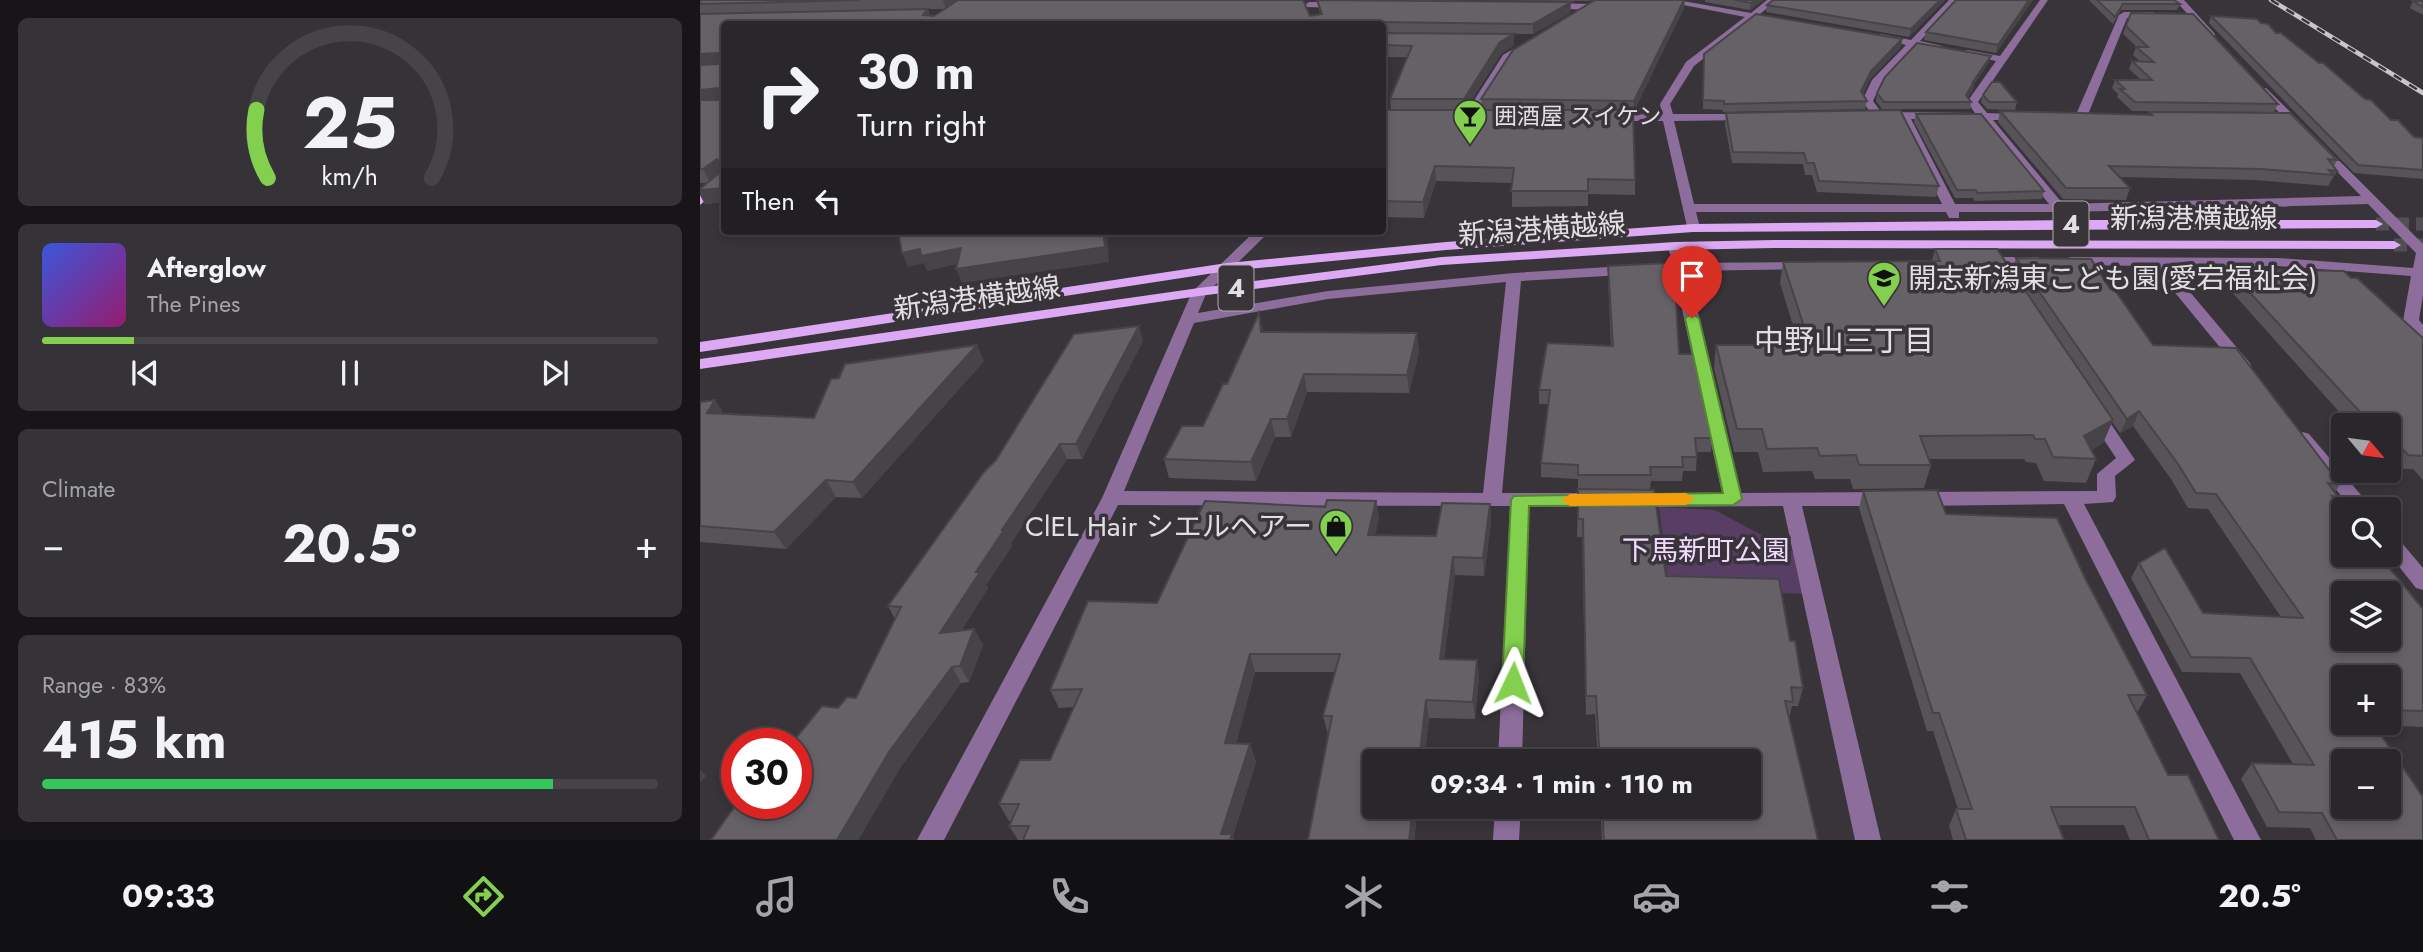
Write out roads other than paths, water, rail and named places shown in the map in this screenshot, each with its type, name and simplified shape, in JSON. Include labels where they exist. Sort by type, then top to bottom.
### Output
[{"type":"main road","points":[[700,201],[707,189]]},
{"type":"main road","name":"新潟港横越線","points":[[700,347],[1227,267],[1446,246],[1693,228],[2071,224],[2376,225]]},
{"type":"main road","name":"新潟港横越線","points":[[700,364],[1199,292],[1441,261],[1675,246],[2394,245]]},
{"type":"street","points":[[1571,18],[1603,0]]},
{"type":"street","points":[[1662,0],[1793,22]]},
{"type":"street","points":[[1693,228],[1665,104],[1690,64],[1773,0]]},
{"type":"street","points":[[1878,115],[1867,101],[1876,82],[1954,0]]},
{"type":"street","points":[[2044,0],[1972,102],[1988,118],[2071,224]]},
{"type":"street","points":[[2179,0],[2189,16],[2217,41]]},
{"type":"street","points":[[1310,6],[1351,5]]},
{"type":"street","points":[[1531,6],[1590,7]]},
{"type":"street","points":[[2081,117],[2124,15],[2159,15]]},
{"type":"street","points":[[1874,36],[2001,59]]},
{"type":"street","points":[[1483,117],[1464,116],[1507,57],[1536,40],[1508,39]]},
{"type":"street","points":[[2250,77],[2423,252],[2411,321],[2423,334]]},
{"type":"street","points":[[1865,115],[2041,117]]},
{"type":"street","points":[[1903,115],[1959,225]]},
{"type":"street","points":[[1601,118],[1759,117]]},
{"type":"street","points":[[2068,117],[2095,117]]},
{"type":"street","points":[[2275,118],[2289,118]]},
{"type":"street","points":[[1688,208],[2060,208],[2374,200]]},
{"type":"street","points":[[930,840],[1112,498],[1199,292],[1259,235]]},
{"type":"street","points":[[1675,246],[1733,499]]},
{"type":"street","points":[[2156,260],[2251,374]]},
{"type":"street","points":[[1967,261],[2278,262],[2421,272]]},
{"type":"street","points":[[1994,261],[2009,283]]},
{"type":"street","points":[[1186,320],[1328,295],[1514,277],[1681,267],[1817,264]]},
{"type":"street","points":[[1492,498],[1514,277]]},
{"type":"street","points":[[1112,498],[1520,500],[2106,497],[2106,474],[2126,460],[2082,394]]},
{"type":"street","points":[[2294,426],[2353,497]]},
{"type":"street","points":[[2071,498],[2248,840]]},
{"type":"street","points":[[1791,499],[1868,840]]},
{"type":"street","points":[[1510,749],[1520,500]]},
{"type":"street","points":[[2401,555],[2423,582]]},
{"type":"street","points":[[1506,840],[1507,819]]},
{"type":"tunnel","points":[[2376,224],[2423,224]]},
{"type":"tunnel","points":[[2394,245],[2423,245]]},
{"type":"railway","points":[[2271,0],[2423,93]]},
{"type":"place","name":"囲酒屋 スイケン","points":[[1470,146]]},
{"type":"place","name":"開志新潟東こども園(愛宕福祉会)","points":[[1884,308]]},
{"type":"place","name":"ClEL Hair シエルヘアー","points":[[1336,556]]},
{"type":"district","name":"中野山三丁目","points":[[1844,340]]},
{"type":"park label","name":"下馬新町公園","points":[[1706,550]]}]
